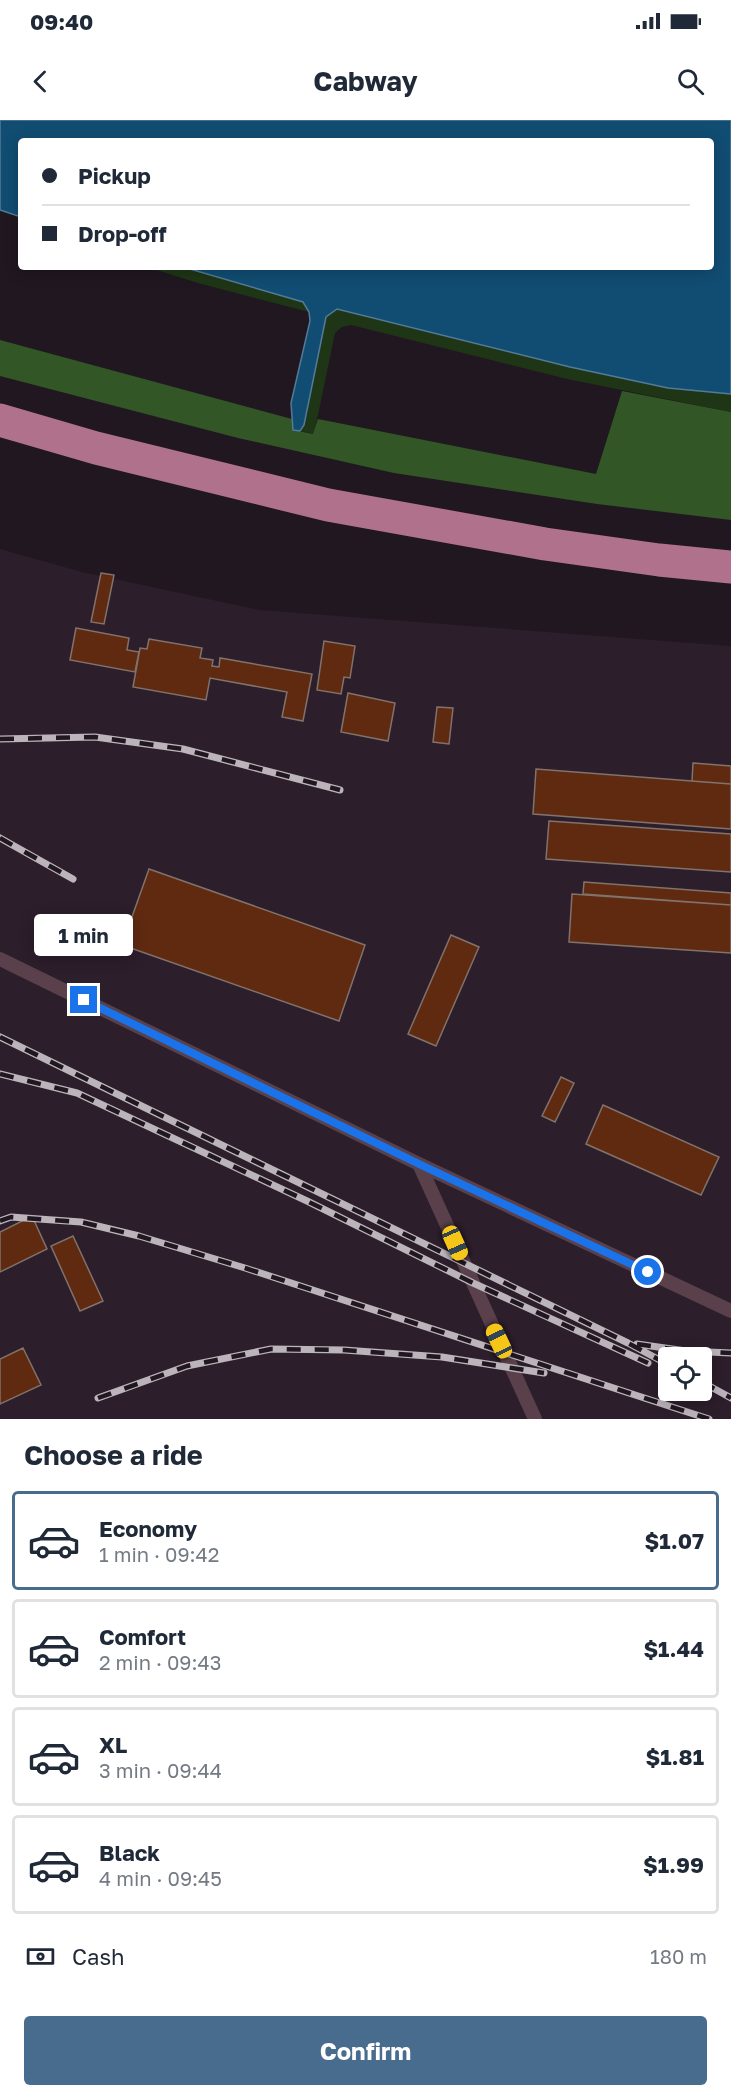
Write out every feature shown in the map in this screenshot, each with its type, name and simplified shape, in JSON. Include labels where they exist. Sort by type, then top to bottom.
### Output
[{"type":"highway","points":[[0,420],[107,451],[328,505],[545,544],[659,560],[731,567]]},
{"type":"lane","points":[[0,959],[419,1164],[731,1311]]},
{"type":"lane","points":[[419,1164],[535,1419]]},
{"type":"shaded area","points":[[0,549],[82,572],[260,610],[731,646],[731,1419],[0,1419]]},
{"type":"green space","points":[[157,270],[193,270],[303,302],[309,312]]},
{"type":"green space","points":[[337,309],[570,367],[668,388],[731,394],[731,412],[567,379],[351,325],[342,327],[335,333],[314,434],[300,431],[304,425],[326,317]]},
{"type":"green space","points":[[0,340],[292,419],[293,430],[313,434],[318,419],[596,474],[622,391],[731,412],[731,520],[597,504],[394,473],[238,438],[0,376]]},
{"type":"water","points":[[0,120],[731,120],[731,394],[668,388],[570,367],[337,309],[326,317],[304,425],[300,431],[293,430],[291,403],[310,321],[309,312],[303,302],[193,270],[714,270],[714,138],[18,138],[18,216],[0,210]]},
{"type":"building","points":[[101,573],[114,575],[104,624],[91,622]]},
{"type":"building","points":[[76,628],[129,638],[127,650],[139,652],[135,672],[70,660]]},
{"type":"building","points":[[149,639],[202,648],[200,658],[213,660],[212,666],[219,667],[220,658],[312,674],[303,721],[282,717],[287,692],[210,678],[206,700],[133,687],[140,648],[147,649]]},
{"type":"building","points":[[324,641],[355,646],[350,678],[344,677],[341,694],[317,690]]},
{"type":"building","points":[[348,693],[395,703],[388,741],[341,732]]},
{"type":"building","points":[[437,707],[453,708],[449,744],[433,742]]},
{"type":"building","points":[[693,763],[731,766],[731,784],[692,781]]},
{"type":"building","points":[[536,769],[731,784],[731,829],[533,814]]},
{"type":"building","points":[[549,821],[731,834],[731,872],[546,859]]},
{"type":"building","points":[[149,869],[365,945],[339,1021],[122,945]]},
{"type":"building","points":[[584,882],[731,893],[731,905],[583,894]]},
{"type":"building","points":[[572,894],[731,905],[731,953],[569,942]]},
{"type":"building","points":[[451,935],[479,947],[436,1046],[408,1034]]},
{"type":"building","points":[[561,1077],[574,1083],[555,1122],[542,1116]]},
{"type":"building","points":[[603,1105],[719,1157],[701,1195],[586,1144]]},
{"type":"building","points":[[32,1216],[47,1249],[0,1272],[0,1232]]},
{"type":"building","points":[[73,1236],[103,1301],[80,1311],[51,1246]]},
{"type":"building","points":[[23,1348],[41,1385],[0,1404],[0,1359]]},
{"type":"railway","points":[[0,739],[95,737],[183,749],[340,790]]},
{"type":"railway","points":[[0,838],[73,879]]},
{"type":"railway","points":[[0,1037],[658,1359]]},
{"type":"railway","points":[[0,1074],[77,1093],[307,1201],[473,1283],[648,1363]]},
{"type":"railway","points":[[0,1221],[11,1217],[81,1222],[139,1236],[245,1268],[709,1419]]},
{"type":"railway","points":[[637,1344],[686,1351],[731,1353]]},
{"type":"railway","points":[[98,1398],[187,1366],[271,1349],[344,1350],[442,1357],[544,1373]]},
{"type":"railway","points":[[712,1388],[731,1398]]},
{"type":"route","points":[[84,1000],[419,1164],[648,1272]]}]
